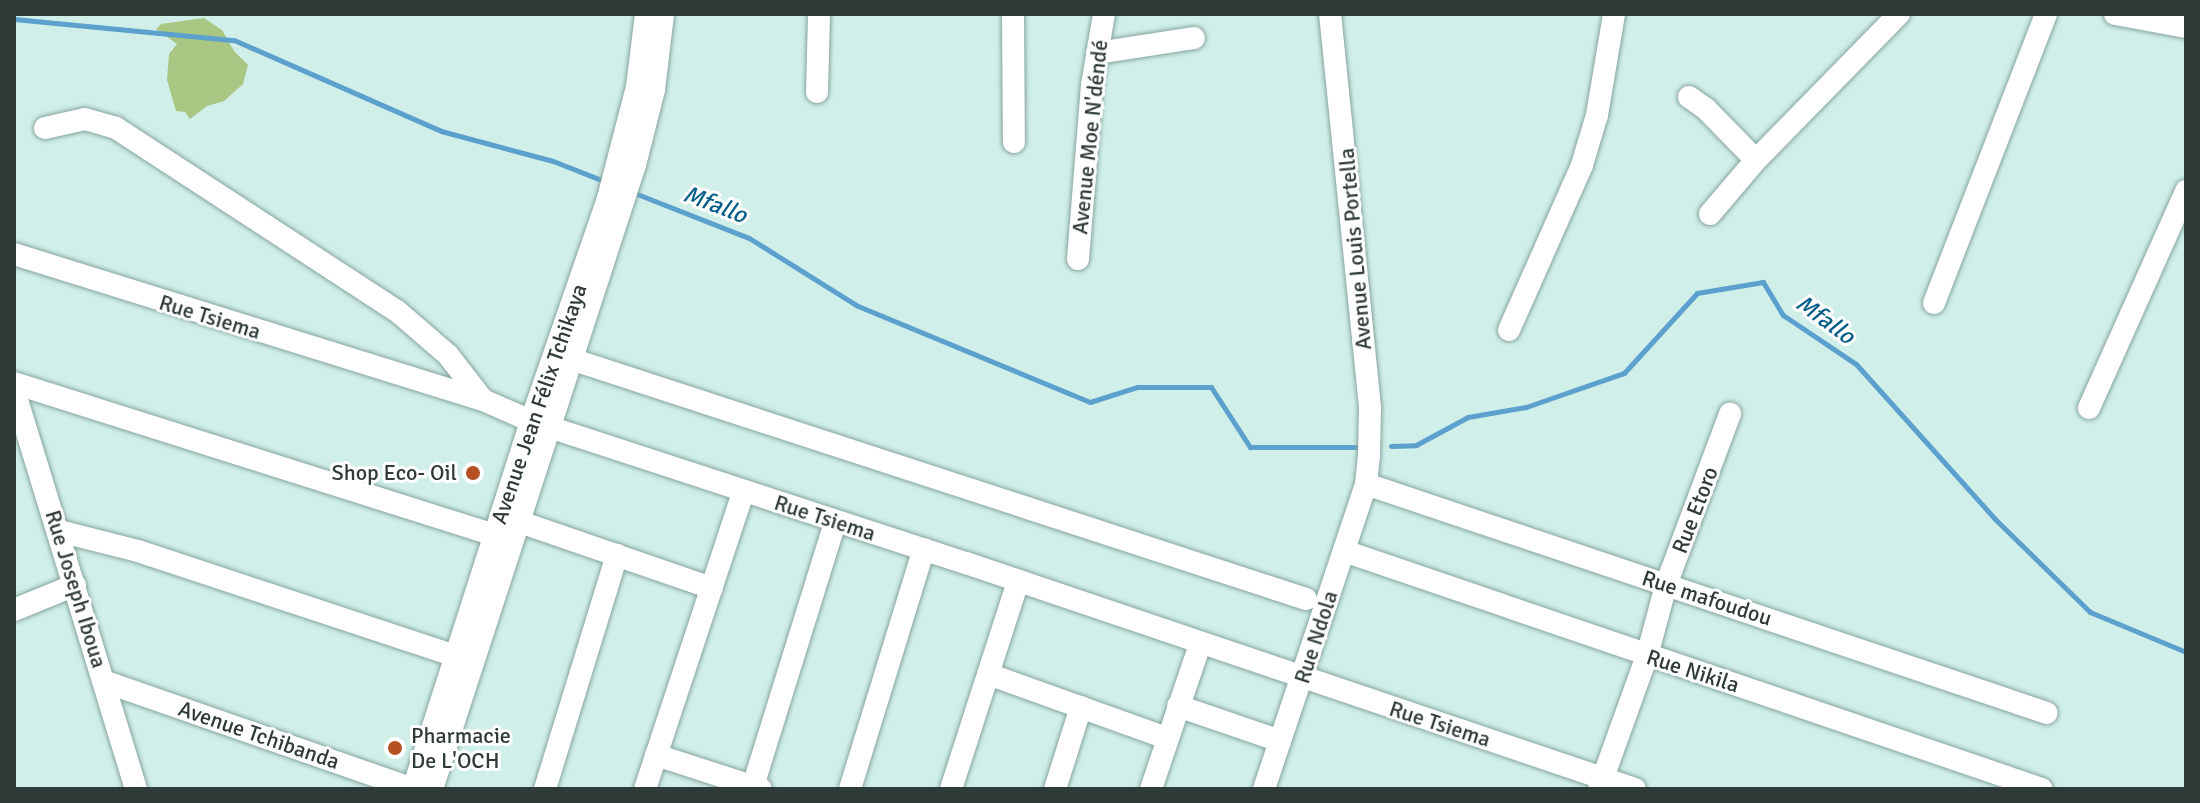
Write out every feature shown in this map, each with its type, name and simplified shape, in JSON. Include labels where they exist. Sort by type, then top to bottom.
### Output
[{"type":"street","name":"Avenue Jean Félix Tchikaya","points":[[432,789],[520,522],[541,424],[607,202],[637,87],[646,14]]},
{"type":"street","name":"Avenue Jean Félix Tchikaya","points":[[413,789],[494,535],[541,424],[574,360],[635,165],[654,90],[663,14]]},
{"type":"street","points":[[817,92],[819,14]]},
{"type":"street","points":[[1013,14],[1014,142]]},
{"type":"street","name":"Avenue Moe N'déndé","points":[[1078,259],[1097,53],[1104,14]]},
{"type":"street","name":"Avenue Louis Portella","points":[[1330,14],[1370,407],[1366,484]]},
{"type":"street","points":[[1509,330],[1582,165],[1597,115],[1614,14]]},
{"type":"street","points":[[1710,214],[1756,160],[1899,14]]},
{"type":"street","points":[[1934,303],[2046,14]]},
{"type":"street","points":[[2115,14],[2186,27]]},
{"type":"street","points":[[2178,14],[2186,15]]},
{"type":"street","points":[[1097,53],[1194,38]]},
{"type":"street","points":[[1689,97],[1756,160]]},
{"type":"street","points":[[45,128],[85,119],[116,128],[397,311],[448,355],[483,400]]},
{"type":"street","points":[[2089,408],[2186,191]]},
{"type":"street","name":"Rue Tsiema","points":[[14,254],[483,400],[541,424],[924,549],[1601,783],[1635,789]]},
{"type":"street","points":[[574,360],[1306,599]]},
{"type":"street","points":[[14,383],[494,535]]},
{"type":"street","name":"Rue Joseph Iboua","points":[[14,390],[136,789]]},
{"type":"street","name":"Rue Etoro","points":[[1601,783],[1647,656],[1666,585],[1730,414]]},
{"type":"street","name":"Rue Ndola","points":[[1264,789],[1366,484]]},
{"type":"street","name":"Rue mafoudou","points":[[1366,484],[2047,713]]},
{"type":"street","points":[[645,789],[743,492]]},
{"type":"street","points":[[520,522],[712,588]]},
{"type":"street","points":[[656,755],[757,788],[835,522]]},
{"type":"street","points":[[59,531],[153,556],[455,656]]},
{"type":"street","points":[[850,789],[924,549]]},
{"type":"street","name":"Rue Nikila","points":[[1344,551],[2042,789]]},
{"type":"street","points":[[545,789],[617,555]]},
{"type":"street","points":[[951,789],[1018,581]]},
{"type":"street","points":[[14,610],[75,585]]},
{"type":"street","points":[[1151,789],[1200,644]]},
{"type":"street","points":[[988,674],[1167,738]]},
{"type":"street","name":"Avenue Tchibanda","points":[[103,681],[413,789]]},
{"type":"street","points":[[1178,706],[1280,741]]},
{"type":"street","points":[[1055,789],[1081,707]]},
{"type":"green space","points":[[204,18],[222,30],[234,51],[248,65],[243,84],[224,101],[207,106],[190,119],[185,112],[176,111],[167,80],[169,54],[177,44],[156,29],[161,24]]},
{"type":"waterway","name":"Mfallo","points":[[14,19],[234,40],[441,131],[553,161],[604,181]]},
{"type":"waterway","name":"Mfallo","points":[[632,192],[749,238],[858,306],[1090,402],[1137,387],[1211,387],[1250,447],[1361,447]]},
{"type":"waterway","name":"Mfallo","points":[[1391,446],[1416,445],[1468,417],[1526,407],[1624,373],[1697,293],[1763,282],[1783,315],[1856,364],[1995,519],[2090,612],[2186,652]]},
{"type":"place","name":"Shop Eco- Oil","points":[[473,473]]},
{"type":"place","name":"Pharmacie De L'OCH","points":[[395,748]]}]
